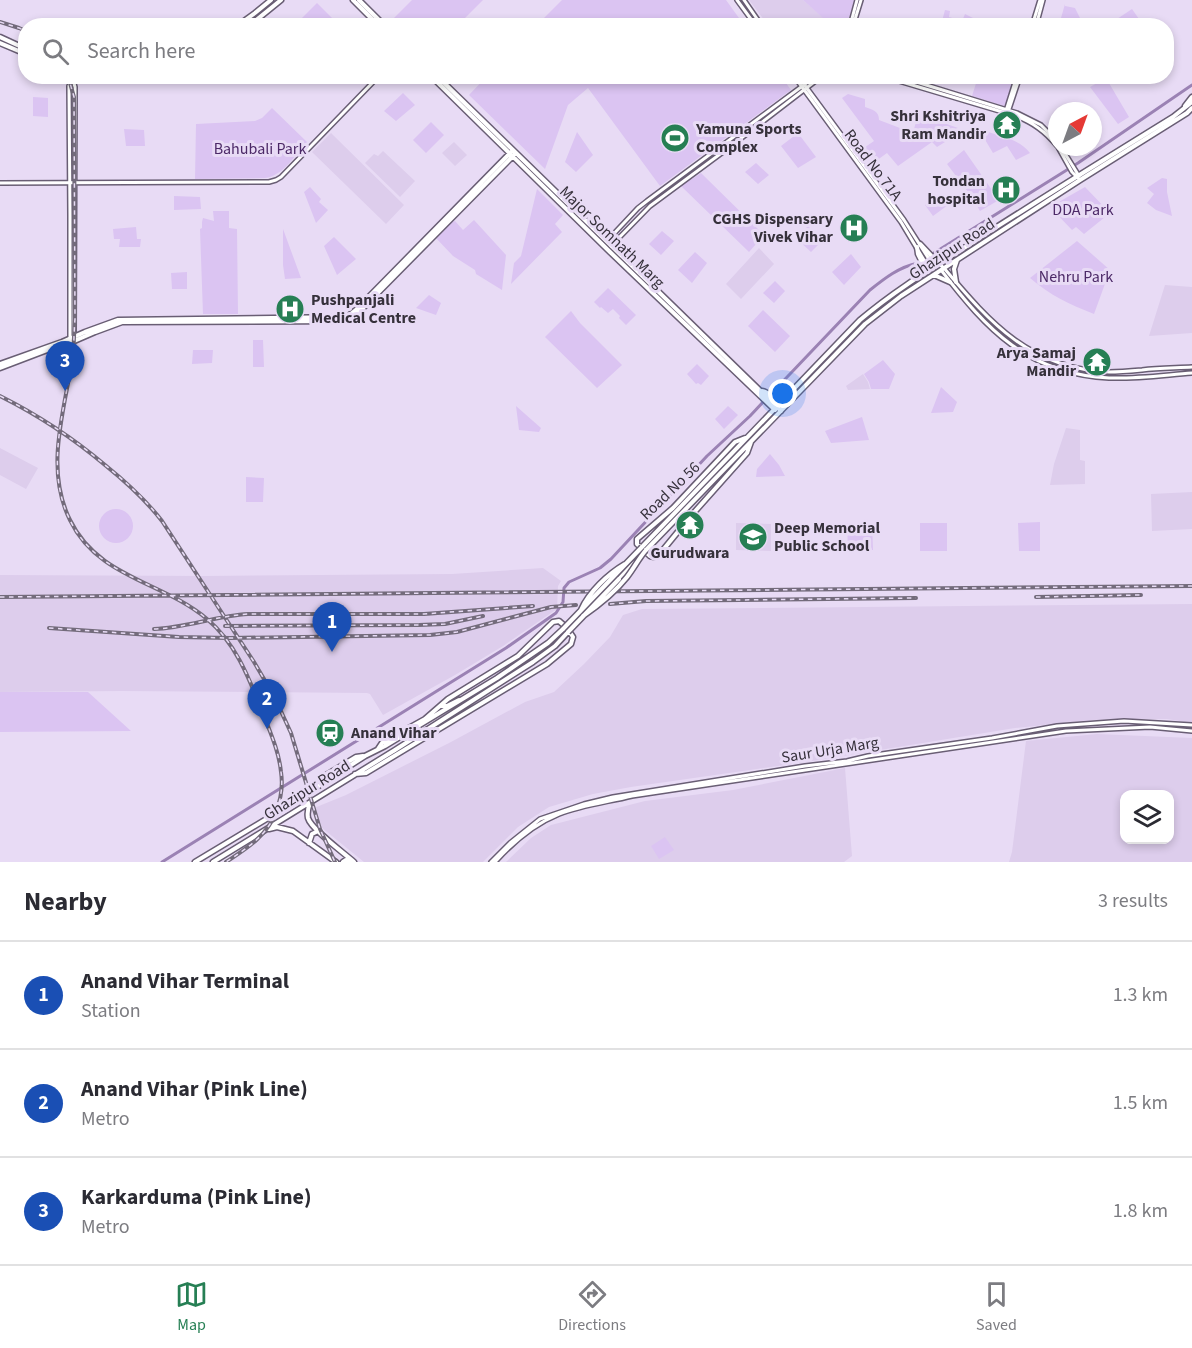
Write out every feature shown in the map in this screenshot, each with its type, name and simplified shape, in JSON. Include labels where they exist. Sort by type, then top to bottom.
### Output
[{"type":"main road","points":[[243,18],[271,0]]},
{"type":"main road","points":[[259,18],[281,0]]},
{"type":"main road","points":[[353,0],[371,18]]},
{"type":"main road","points":[[359,0],[377,18]]},
{"type":"main road","points":[[0,37],[18,44]]},
{"type":"main road","points":[[0,43],[18,51]]},
{"type":"main road","name":"Major Somnath Marg","points":[[440,84],[762,393],[780,413]]},
{"type":"main road","name":"Major Somnath Marg","points":[[445,84],[473,115]]},
{"type":"main road","points":[[1180,111],[1192,97]]},
{"type":"main road","points":[[1180,111],[1190,107],[1192,102]]},
{"type":"main road","name":"Ghazipur Road","points":[[752,441],[865,324],[901,296],[957,260],[1076,175],[1187,113],[1190,107]]},
{"type":"main road","name":"Ghazipur Road","points":[[783,399],[860,320],[897,291],[1076,175],[1180,111]]},
{"type":"main road","points":[[0,366],[122,322],[349,320],[512,153]]},
{"type":"main road","points":[[918,246],[931,269],[928,279]]},
{"type":"main road","points":[[918,246],[931,269]]},
{"type":"main road","points":[[934,275],[953,283],[957,260]]},
{"type":"main road","points":[[440,706],[447,706],[462,699],[529,657],[582,615],[640,557],[644,548],[762,422],[774,405],[783,399],[790,402]]},
{"type":"main road","points":[[762,422],[766,426]]},
{"type":"main road","name":"Road No 56","points":[[747,437],[735,442],[673,508],[637,539],[637,544],[650,556],[658,555],[747,453],[752,441]]},
{"type":"main road","points":[[582,615],[630,560],[752,441]]},
{"type":"main road","name":"Ghazipur Road","points":[[213,862],[533,662],[555,646],[582,615]]},
{"type":"main road","points":[[356,774],[366,773],[547,664],[571,644],[573,635],[561,622],[553,622],[518,656],[448,699],[425,719],[382,743],[378,749]]},
{"type":"main road","name":"Ghazipur Road","points":[[195,862],[365,756],[462,699]]},
{"type":"main road","points":[[444,719],[448,725]]},
{"type":"main road","points":[[310,802],[308,819],[312,825],[354,862]]},
{"type":"main road","points":[[267,829],[277,827],[289,829],[336,862]]},
{"type":"main road","points":[[309,843],[312,834],[318,831]]},
{"type":"main road","points":[[343,862],[346,860],[349,862]]},
{"type":"street","points":[[737,0],[750,18]]},
{"type":"street","points":[[744,0],[756,18]]},
{"type":"street","points":[[853,18],[859,0]]},
{"type":"street","points":[[1036,18],[1041,0]]},
{"type":"street","points":[[72,340],[75,84]]},
{"type":"street","points":[[0,183],[276,180],[372,84]]},
{"type":"street","name":"Road No 71A","points":[[801,84],[890,201],[918,246]]},
{"type":"street","points":[[609,248],[641,214],[760,125],[807,84]]},
{"type":"street","points":[[605,243],[638,208],[756,120],[809,84]]},
{"type":"street","points":[[911,84],[1007,111]]},
{"type":"street","points":[[922,84],[1033,120],[1048,131]]},
{"type":"street","points":[[1007,111],[1016,84]]},
{"type":"street","points":[[756,120],[760,125]]},
{"type":"street","points":[[1064,156],[1076,175]]},
{"type":"street","points":[[680,176],[684,181]]},
{"type":"street","points":[[931,269],[943,269],[978,316],[991,329],[1014,348],[1041,362],[1089,376],[1116,378],[1192,373]]},
{"type":"street","points":[[953,283],[995,325],[1025,347],[1050,359],[1086,369],[1108,372],[1192,367]]},
{"type":"street","name":"Saur Urja Marg","points":[[493,862],[510,843],[548,815],[632,793],[787,771],[1058,726],[1124,722],[1192,725]]},
{"type":"street","name":"Saur Urja Marg","points":[[787,771],[1066,731],[1150,727],[1192,731]]},
{"type":"street","points":[[947,744],[948,749]]},
{"type":"shaded area","points":[[749,0],[803,0],[824,18],[763,18]]},
{"type":"shaded area","points":[[331,133],[404,205],[386,224],[312,152]]},
{"type":"shaded area","points":[[454,142],[467,155],[455,166],[442,153]]},
{"type":"shaded area","points":[[383,151],[415,181],[400,197],[365,163],[374,154],[378,156]]},
{"type":"shaded area","points":[[759,248],[774,264],[741,299],[726,284]]},
{"type":"shaded area","points":[[1165,285],[1192,287],[1192,333],[1149,336]]},
{"type":"shaded area","points":[[863,374],[870,389],[848,390],[846,386]]},
{"type":"shaded area","points":[[1066,428],[1080,430],[1080,460],[1085,461],[1085,484],[1050,485],[1054,464]]},
{"type":"shaded area","points":[[0,448],[38,468],[26,489],[0,475]]},
{"type":"shaded area","points":[[1192,492],[1192,529],[1152,531],[1151,494]]},
{"type":"shaded area","name":"Deep Memorial Public School","points":[[736,523],[771,524],[771,551],[736,550]]},
{"type":"shaded area","points":[[543,568],[561,581],[558,586],[557,609],[503,646],[383,715],[370,694],[367,693],[0,692],[0,575],[452,574]]},
{"type":"shaded area","points":[[1192,604],[1192,723],[1167,719],[1091,720],[1015,728],[593,794],[549,807],[518,827],[483,862],[364,862],[316,823],[313,811],[314,808],[346,795],[525,702],[554,692],[610,637],[623,615],[642,609]]},
{"type":"shaded area","points":[[1097,734],[1192,738],[1192,862],[1009,862],[1026,741]]},
{"type":"shaded area","points":[[845,768],[852,856],[844,862],[506,862],[531,838],[551,825],[645,801],[733,790]]},
{"type":"green space","points":[[412,0],[483,0],[465,18],[394,18]]},
{"type":"green space","points":[[562,0],[726,0],[739,18],[544,18]]},
{"type":"green space","points":[[803,0],[854,0],[849,18],[823,18]]},
{"type":"green space","points":[[317,3],[332,18],[302,18]]},
{"type":"green space","points":[[1065,4],[1065,6],[1075,8],[1080,18],[1061,18]]},
{"type":"green space","points":[[1132,9],[1138,18],[1118,18]]},
{"type":"green space","points":[[945,10],[950,11],[949,17],[952,18],[943,18]]},
{"type":"green space","name":"Yamuna Sports Complex","points":[[479,84],[787,84],[791,90],[660,186],[588,88],[568,105],[545,169],[469,95]]},
{"type":"green space","points":[[976,84],[1012,84],[1005,106],[972,96]]},
{"type":"green space","points":[[1095,84],[1110,84],[1129,117],[1118,124],[1090,87]]},
{"type":"green space","points":[[403,93],[415,105],[396,121],[384,111]]},
{"type":"green space","points":[[848,94],[865,99],[865,107],[877,113],[879,120],[913,133],[918,114],[958,128],[953,137],[937,147],[932,142],[898,166],[887,153],[869,166],[858,152],[874,141],[842,98]]},
{"type":"green space","points":[[33,97],[48,98],[48,117],[33,116]]},
{"type":"green space","name":"Bahubali Park","points":[[272,108],[307,142],[283,169],[265,178],[195,179],[196,124],[255,121],[262,118]]},
{"type":"green space","points":[[431,122],[444,135],[426,153],[413,140]]},
{"type":"green space","points":[[124,129],[144,130],[145,146],[126,146]]},
{"type":"green space","points":[[981,130],[1014,141],[1030,153],[1016,160],[1007,146],[993,153]]},
{"type":"green space","points":[[577,132],[593,155],[576,172],[565,162]]},
{"type":"green space","points":[[798,133],[816,157],[798,168],[781,146]]},
{"type":"green space","points":[[964,150],[999,200],[980,211],[947,164]]},
{"type":"green space","points":[[756,163],[769,175],[758,184],[745,172]]},
{"type":"green space","points":[[701,173],[764,235],[749,252],[681,186]]},
{"type":"green space","points":[[1162,178],[1167,179],[1172,216],[1156,210],[1147,203],[1154,194],[1147,188]]},
{"type":"green space","points":[[310,187],[321,199],[319,202],[328,210],[316,223],[304,192]]},
{"type":"green space","name":"DDA Park","points":[[1085,187],[1110,213],[1084,234],[1076,227],[1072,230],[1050,207]]},
{"type":"green space","points":[[537,189],[563,215],[555,224],[562,232],[511,284],[514,263],[521,256]]},
{"type":"green space","points":[[940,194],[948,205],[933,216],[925,205]]},
{"type":"green space","points":[[174,196],[200,197],[201,209],[174,210]]},
{"type":"green space","points":[[213,211],[229,211],[229,228],[237,229],[238,314],[203,314],[200,229],[203,218],[214,221]]},
{"type":"green space","points":[[474,220],[506,255],[502,290],[453,256],[435,237],[450,223],[455,221],[463,230]]},
{"type":"green space","points":[[808,226],[822,241],[811,252],[796,238]]},
{"type":"green space","points":[[136,227],[137,239],[141,239],[140,247],[119,247],[120,239],[114,239],[113,229]]},
{"type":"green space","points":[[283,229],[301,278],[285,279]]},
{"type":"green space","points":[[662,231],[674,241],[661,255],[649,244]]},
{"type":"green space","points":[[334,237],[356,259],[337,275],[324,246]]},
{"type":"green space","name":"Nehru Park","points":[[1077,241],[1110,270],[1094,314],[1045,290],[1030,278]]},
{"type":"green space","points":[[695,252],[707,263],[692,283],[678,270]]},
{"type":"green space","points":[[851,254],[861,267],[844,285],[832,272]]},
{"type":"green space","points":[[187,272],[187,289],[172,289],[171,273]]},
{"type":"green space","points":[[775,281],[785,291],[774,303],[763,293]]},
{"type":"green space","points":[[608,288],[636,315],[626,325],[613,309],[608,313],[594,302]]},
{"type":"green space","points":[[429,295],[441,303],[436,315],[416,308]]},
{"type":"green space","points":[[763,310],[790,336],[775,352],[748,326]]},
{"type":"green space","points":[[571,311],[622,365],[597,388],[545,337]]},
{"type":"green space","points":[[253,340],[263,340],[264,367],[253,367]]},
{"type":"green space","points":[[193,350],[213,350],[212,363],[192,364]]},
{"type":"green space","points":[[883,360],[895,374],[889,389],[871,389],[864,374]]},
{"type":"green space","points":[[697,364],[709,376],[701,385],[696,384],[687,374]]},
{"type":"green space","points":[[941,387],[957,402],[953,412],[931,413]]},
{"type":"green space","points":[[516,406],[541,428],[539,432],[519,430]]},
{"type":"green space","points":[[728,406],[738,415],[724,429],[715,419]]},
{"type":"green space","points":[[862,417],[869,440],[831,443],[825,431]]},
{"type":"green space","points":[[770,454],[785,476],[756,477],[757,469]]},
{"type":"green space","points":[[246,477],[264,478],[263,502],[246,502]]},
{"type":"green space","points":[[116,509],[128,514],[133,526],[128,538],[116,543],[104,538],[99,526],[104,514]]},
{"type":"green space","points":[[1040,522],[1040,551],[1019,551],[1018,523]]},
{"type":"green space","points":[[847,523],[872,523],[873,550],[848,550]]},
{"type":"green space","points":[[920,523],[947,523],[947,551],[920,551]]},
{"type":"green space","points":[[0,692],[88,692],[131,731],[0,732]]},
{"type":"green space","points":[[665,837],[674,850],[659,859],[651,846]]},
{"type":"waterway","points":[[769,396],[881,281],[898,270],[918,263],[1078,163],[1192,85]]},
{"type":"waterway","points":[[162,862],[506,648],[556,613],[563,602],[564,588],[569,582],[600,568],[611,559],[707,456],[764,401]]},
{"type":"railway","points":[[0,22],[18,28]]},
{"type":"railway","points":[[70,84],[74,97],[75,319],[73,355],[57,459],[62,500],[70,520],[82,539],[97,555],[132,577],[189,606],[207,619],[235,651],[248,677],[277,750],[282,777],[281,792],[276,812],[262,835],[226,862]]},
{"type":"railway","points":[[0,396],[68,436],[93,455],[135,491],[162,521],[274,696],[291,733],[320,829],[335,862]]},
{"type":"railway","points":[[0,597],[1192,586]]},
{"type":"railway","points":[[1036,597],[1141,595]]},
{"type":"railway","points":[[610,604],[646,601],[916,598]]},
{"type":"railway","points":[[49,628],[179,637],[230,638],[430,635],[457,632],[551,607],[576,605]]},
{"type":"railway","points":[[154,629],[248,614],[424,614],[533,606]]},
{"type":"railway","points":[[225,626],[445,624],[483,616]]},
{"type":"place","name":"Shri Kshitriya Ram Mandir","points":[[1007,125]]},
{"type":"place","name":"Yamuna Sports Complex","points":[[675,138]]},
{"type":"place","name":"Tondan hospital","points":[[1006,190]]},
{"type":"place","name":"CGHS Dispensary Vivek Vihar","points":[[854,228]]},
{"type":"place","name":"Pushpanjali Medical Centre","points":[[290,309]]},
{"type":"place","name":"Arya Samaj Mandir","points":[[1097,362]]},
{"type":"place","name":"Karkarduma (Pink Line)","points":[[65,391]]},
{"type":"place","name":"Gurudwara","points":[[690,525]]},
{"type":"place","name":"Deep Memorial Public School","points":[[753,537]]},
{"type":"place","name":"Anand Vihar Terminal","points":[[332,652]]},
{"type":"place","name":"Anand Vihar (Pink Line)","points":[[267,729]]},
{"type":"place","name":"Anand Vihar","points":[[330,733]]}]
